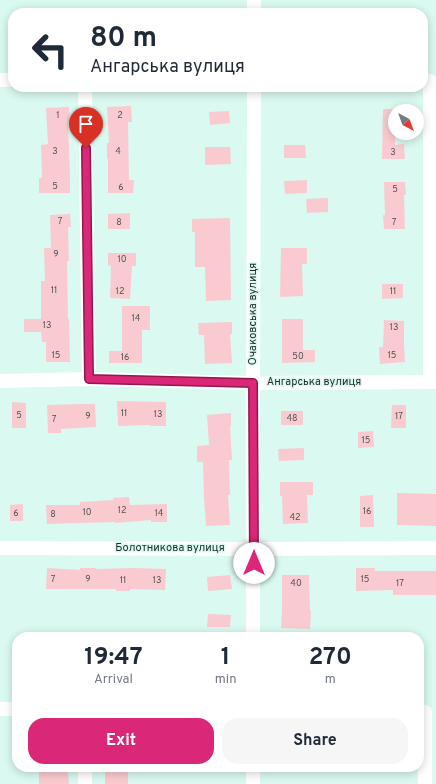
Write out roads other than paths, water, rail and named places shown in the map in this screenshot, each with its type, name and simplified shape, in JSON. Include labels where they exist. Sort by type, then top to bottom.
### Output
[{"type":"street","points":[[430,81],[433,382]]},
{"type":"street","points":[[85,92],[89,379]]},
{"type":"street","name":"Очаковська вулиця","points":[[253,632],[254,92]]},
{"type":"street","name":"Ангарська вулиця","points":[[0,381],[89,379],[253,383],[433,382]]},
{"type":"street","name":"Болотникова вулиця","points":[[0,548],[436,548]]},
{"type":"street","points":[[0,710],[12,709]]},
{"type":"street","points":[[425,784],[427,712]]},
{"type":"street","points":[[85,772],[85,784]]},
{"type":"street","points":[[253,772],[253,784]]}]
